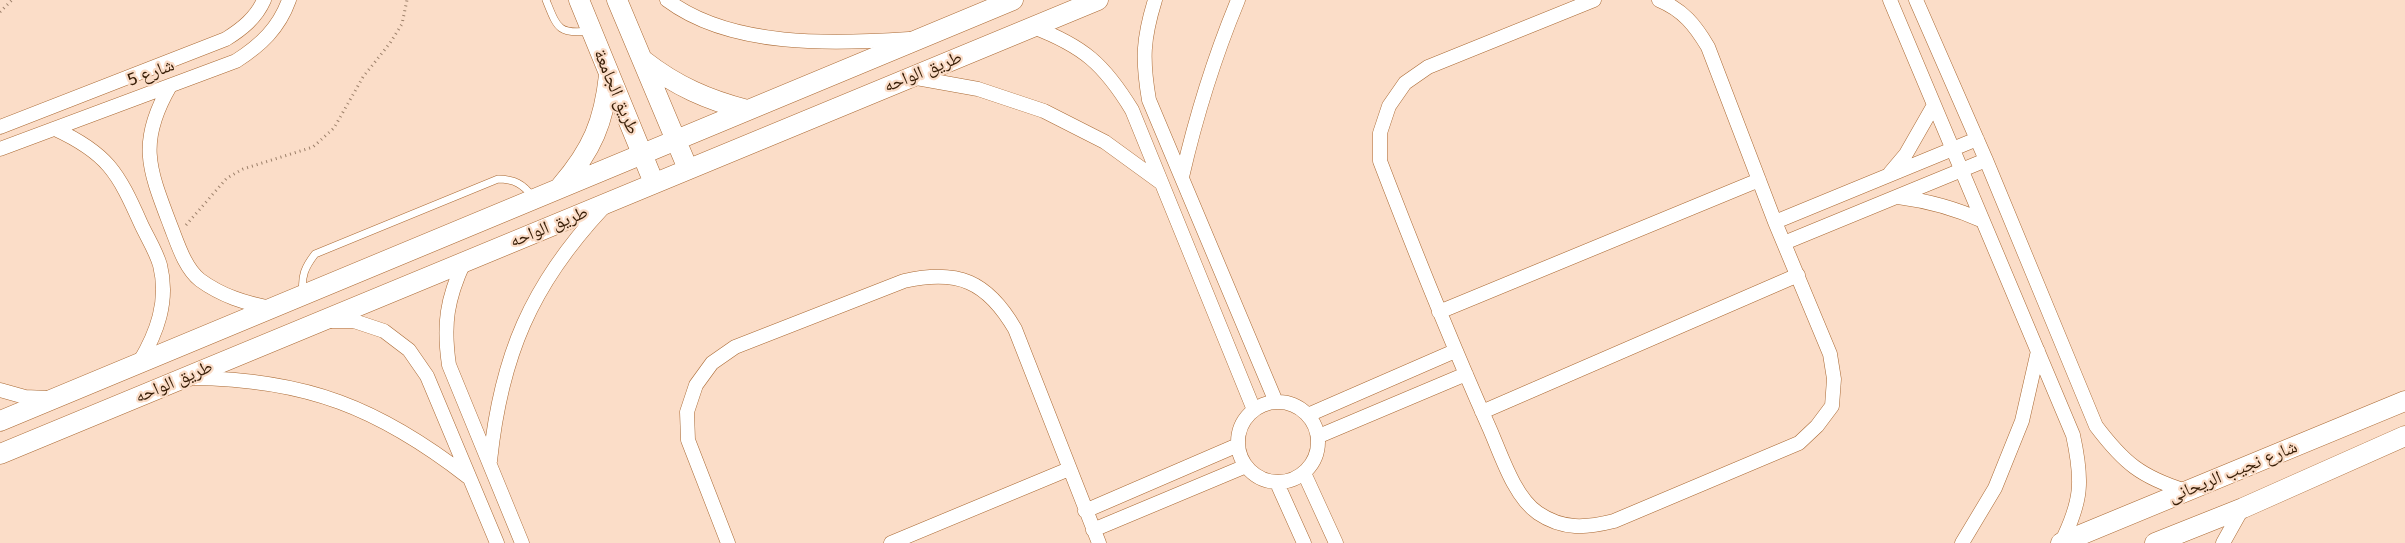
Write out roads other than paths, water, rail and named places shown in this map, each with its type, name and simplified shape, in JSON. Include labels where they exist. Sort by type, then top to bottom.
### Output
[{"type":"street","name":"شارع 5","points":[[0,127],[226,40],[245,26],[264,0]]},
{"type":"street","name":"شارع 5","points":[[0,149],[236,62],[255,49],[272,33],[284,13],[289,0]]},
{"type":"street","name":"طريق الجامعة","points":[[579,0],[654,183]]},
{"type":"street","name":"طريق الجامعة","points":[[617,0],[688,169]]},
{"type":"street","points":[[667,0],[703,20],[780,39],[821,43],[922,38]]},
{"type":"street","name":"طريق الواحه","points":[[0,421],[1013,0]]},
{"type":"street","name":"طريق الواحه","points":[[0,454],[1098,0]]},
{"type":"street","points":[[1155,0],[1145,31],[1143,66],[1149,100],[1276,402]]},
{"type":"street","points":[[1182,177],[1197,112],[1218,48],[1238,0]]},
{"type":"street","points":[[1594,0],[1428,67],[1405,83],[1389,106],[1380,133],[1380,161],[1455,352],[1519,493],[1537,512],[1561,524],[1588,528],[1614,521],[1777,454],[1799,443],[1818,426],[1832,406],[1834,379],[1830,354],[1775,222],[1708,47],[1694,24],[1674,7],[1659,0]]},
{"type":"street","points":[[1890,0],[2073,435],[2080,469],[2079,495],[2073,520],[2061,543]]},
{"type":"street","points":[[1916,0],[1986,160],[2096,426],[2115,451],[2135,469],[2159,483],[2186,491]]},
{"type":"street","points":[[1033,27],[1064,39],[1092,57],[1115,81],[1132,110],[1254,410]]},
{"type":"street","points":[[206,48],[214,70]]},
{"type":"street","points":[[641,59],[665,77],[690,92],[718,103],[747,110]]},
{"type":"street","points":[[558,189],[580,164],[596,136],[605,105],[609,73]]},
{"type":"street","points":[[911,77],[978,89],[1044,111],[1105,142],[1160,182]]},
{"type":"street","points":[[170,86],[158,107],[152,124],[148,157],[154,181],[182,256],[199,279],[222,295],[272,308]]},
{"type":"street","points":[[1889,176],[1911,146],[1934,105]]},
{"type":"street","points":[[26,117],[33,137]]},
{"type":"street","points":[[55,128],[96,151],[112,168],[125,187],[160,265],[163,291],[161,316],[152,341],[139,363]]},
{"type":"street","points":[[1775,222],[1977,139]]},
{"type":"street","points":[[1784,244],[1986,160]]},
{"type":"street","points":[[1440,312],[1759,180]]},
{"type":"street","points":[[1898,197],[1927,201],[1956,209],[1983,221]]},
{"type":"street","points":[[490,464],[497,406],[506,368],[523,322],[546,278],[557,262],[574,238],[608,202]]},
{"type":"street","points":[[464,262],[446,312],[445,338],[449,365],[522,543]]},
{"type":"street","points":[[728,543],[688,440],[687,412],[696,385],[712,363],[735,346],[904,281],[930,275],[957,278],[981,288],[1002,306],[1015,329],[1099,543]]},
{"type":"street","points":[[1482,412],[1798,275]]},
{"type":"street","points":[[324,286],[329,318],[354,321],[384,331],[409,350],[427,376],[497,543]]},
{"type":"street","points":[[1962,543],[1996,488],[2022,421],[2038,350]]},
{"type":"street","points":[[1308,415],[1455,352]]},
{"type":"street","points":[[112,374],[124,403]]},
{"type":"street","points":[[1319,436],[1466,374]]},
{"type":"street","points":[[181,378],[242,380],[285,386],[335,399],[382,419],[427,445],[471,483],[496,480]]},
{"type":"street","points":[[0,390],[25,397],[54,398]]},
{"type":"street","points":[[1276,402],[1299,407],[1308,415],[1319,436],[1316,457],[1304,474],[1296,479],[1277,483],[1260,478],[1246,466],[1238,445],[1242,426],[1254,410],[1276,402]]},
{"type":"street","points":[[2397,404],[2403,437]]},
{"type":"street","name":"شارع نجيب الريحانى","points":[[2061,543],[2397,404]]},
{"type":"street","points":[[2073,435],[2096,426]]},
{"type":"street","name":"شارع نجيب الريحانى","points":[[2155,543],[2243,508],[2403,437]]},
{"type":"street","points":[[1085,511],[1238,445]]},
{"type":"street","points":[[1093,530],[1246,466]]},
{"type":"street","points":[[891,543],[1069,469]]},
{"type":"street","points":[[1304,474],[1336,543]]},
{"type":"street","points":[[1277,483],[1304,543]]},
{"type":"street","points":[[2224,543],[2243,508]]},
{"type":"lane","points":[[546,0],[556,25],[563,31],[572,33],[591,31]]},
{"type":"lane","points":[[304,295],[301,280],[306,266],[315,254],[498,179],[510,179],[525,186],[535,199]]}]
